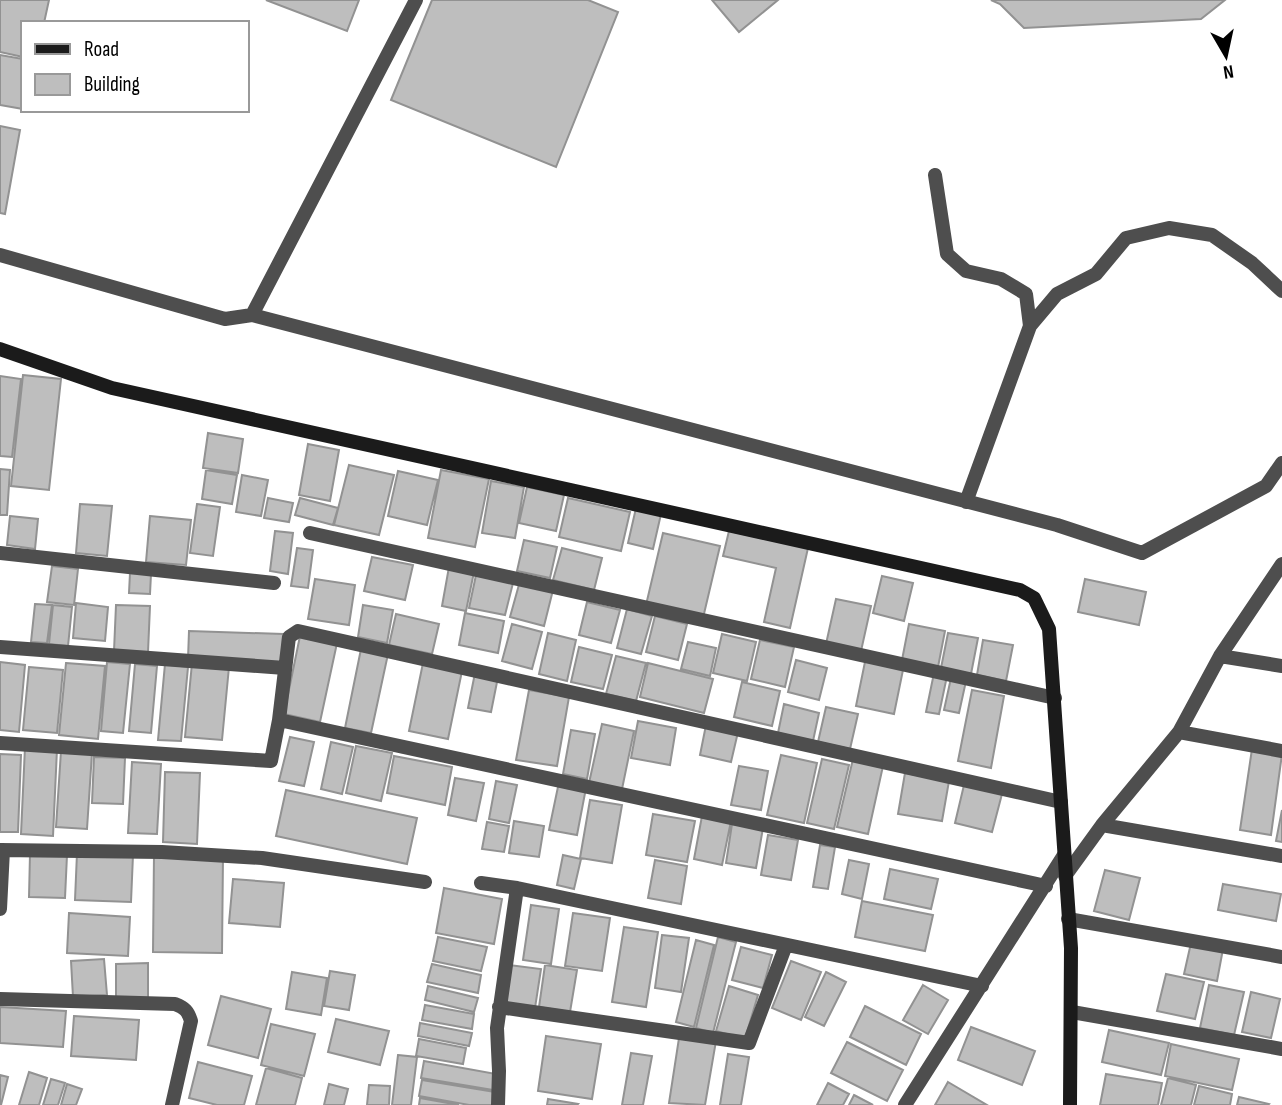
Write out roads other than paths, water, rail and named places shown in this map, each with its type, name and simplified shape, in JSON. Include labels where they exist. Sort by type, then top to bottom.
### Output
[{"type":"street","points":[[252,315],[416,0]]},
{"type":"street","points":[[935,175],[947,254],[967,271],[1001,279],[1026,294],[1030,326]]},
{"type":"street","points":[[965,502],[1030,326],[1057,294],[1096,274],[1126,239],[1169,229],[1212,235],[1252,263],[1282,291]]},
{"type":"street","points":[[0,255],[225,319],[252,315],[1057,525],[1142,553],[1266,486],[1282,463]]},
{"type":"street","points":[[0,349],[112,388],[1020,590],[1034,598],[1049,629],[1055,698],[1071,948],[1070,1105]]},
{"type":"street","points":[[310,533],[1055,698]]},
{"type":"street","points":[[0,553],[274,583]]},
{"type":"street","points":[[1065,876],[1102,825],[1179,732],[1220,656],[1282,564]]},
{"type":"street","points":[[0,743],[271,761],[289,637],[292,633],[304,631],[1061,802]]},
{"type":"street","points":[[0,647],[285,668]]},
{"type":"street","points":[[1220,656],[1282,666]]},
{"type":"street","points":[[279,720],[1046,886]]},
{"type":"street","points":[[1179,732],[1282,751]]},
{"type":"street","points":[[1102,825],[1282,856]]},
{"type":"street","points":[[0,909],[1,850],[162,852],[262,858],[425,882]]},
{"type":"street","points":[[905,1105],[1064,855]]},
{"type":"street","points":[[481,883],[517,888],[982,986]]},
{"type":"street","points":[[498,1105],[496,1028],[517,888]]},
{"type":"street","points":[[1068,919],[1282,957]]},
{"type":"street","points":[[499,1007],[748,1043],[752,1039],[786,945]]},
{"type":"street","points":[[0,999],[175,1004],[182,1007],[188,1011],[191,1021],[172,1105]]},
{"type":"street","points":[[1072,1012],[1282,1049]]}]
